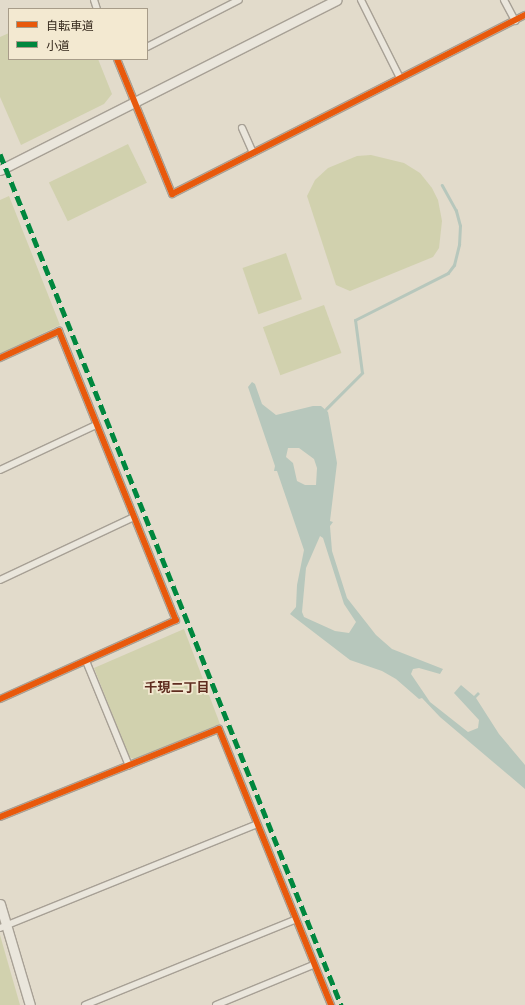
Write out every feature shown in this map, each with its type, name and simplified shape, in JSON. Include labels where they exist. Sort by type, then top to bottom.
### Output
[{"type":"street","points":[[148,46],[239,0]]},
{"type":"street","points":[[0,170],[336,0]]},
{"type":"street","points":[[362,0],[400,78]]},
{"type":"street","points":[[504,0],[515,20]]},
{"type":"street","points":[[119,60],[172,194],[525,15]]},
{"type":"street","points":[[242,128],[254,152]]},
{"type":"street","points":[[0,358],[59,331],[176,620],[0,699]]},
{"type":"street","points":[[0,470],[96,425]]},
{"type":"street","points":[[0,580],[134,517]]},
{"type":"street","points":[[86,661],[128,766]]},
{"type":"street","points":[[0,817],[219,729],[294,920],[331,1005]]},
{"type":"street","points":[[3,926],[257,824]]},
{"type":"street","points":[[0,904],[3,926],[30,1005]]},
{"type":"street","points":[[85,1005],[294,920]]},
{"type":"street","points":[[216,1005],[314,965]]},
{"type":"green space","points":[[8,33],[8,60],[98,60],[112,94],[104,104],[21,145],[0,97],[0,37]]},
{"type":"green space","points":[[128,144],[147,183],[68,221],[49,183]]},
{"type":"green space","points":[[371,155],[404,163],[420,173],[432,188],[438,200],[442,221],[439,248],[433,257],[350,291],[336,285],[307,196],[315,180],[328,168],[357,156]]},
{"type":"green space","points":[[9,196],[60,325],[0,354],[0,200]]},
{"type":"green space","points":[[286,253],[302,299],[258,314],[243,268]]},
{"type":"green space","points":[[324,305],[341,353],[280,375],[263,327]]},
{"type":"green space","points":[[184,629],[220,724],[134,759],[129,757],[94,668]]},
{"type":"green space","points":[[0,935],[20,1005],[0,1005]]},
{"type":"shaded area","points":[[252,382],[255,384],[262,404],[276,415],[313,406],[321,406],[328,412],[337,463],[330,521],[333,522],[330,526],[332,551],[347,598],[376,635],[392,649],[443,669],[440,674],[419,668],[413,669],[411,674],[430,702],[468,732],[478,728],[479,720],[454,693],[461,685],[474,696],[478,692],[480,694],[476,698],[499,734],[525,765],[525,789],[440,717],[422,698],[419,699],[396,679],[382,671],[350,660],[290,614],[296,607],[297,585],[304,550],[277,471],[274,471],[275,466],[248,387]],"holes":[[[288,448],[299,448],[314,459],[317,468],[316,485],[305,485],[297,481],[293,463],[286,457]],[[320,536],[323,538],[344,604],[356,622],[349,633],[335,631],[304,617],[302,612],[306,568]]]},
{"type":"waterway","points":[[326,409],[362,373],[355,320],[448,273],[454,265],[459,245],[460,226],[456,211],[442,186]]},
{"type":"marked path","points":[[0,154],[341,1005]]},
{"type":"cycle path","points":[[117,60],[172,194],[525,15]]},
{"type":"cycle path","points":[[0,358],[59,331],[176,620],[0,699]]},
{"type":"cycle path","points":[[0,817],[219,729],[331,1005]]},
{"type":"district","name":"千現二丁目","points":[[177,688]]}]
